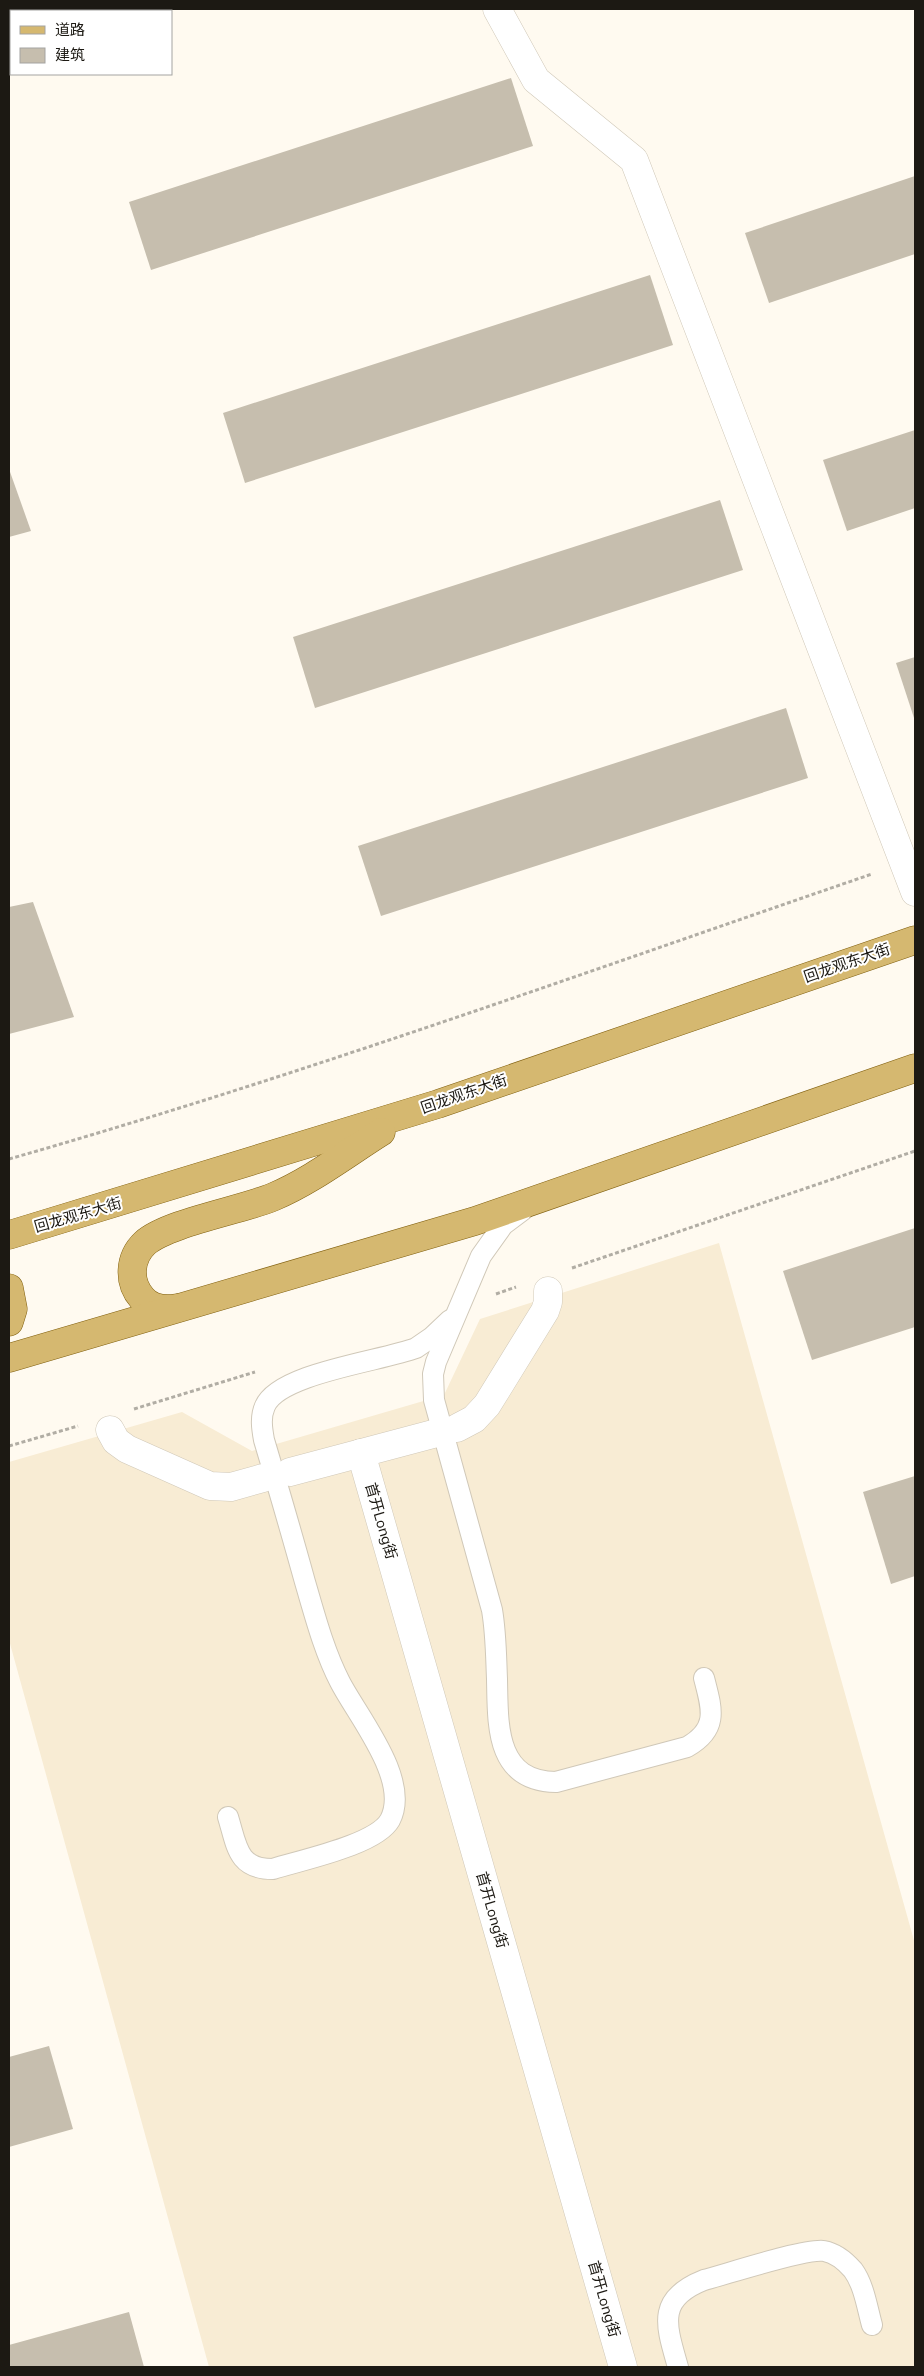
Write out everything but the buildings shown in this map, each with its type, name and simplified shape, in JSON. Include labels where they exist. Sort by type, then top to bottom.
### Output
[{"type":"main road","name":"回龙观东大街","points":[[9,1235],[438,1104],[915,940]]},
{"type":"main road","points":[[9,1358],[475,1220],[915,1068]]},
{"type":"main road","points":[[191,1305],[164,1309],[149,1304],[142,1299],[134,1282],[132,1264],[136,1255],[147,1241],[164,1232],[275,1196],[405,1117],[438,1104]]},
{"type":"main road","points":[[9,1288],[13,1309],[9,1322]]},
{"type":"street","points":[[497,9],[536,80],[634,160],[915,892]]},
{"type":"street","points":[[290,1472],[445,1431],[474,1419],[487,1405],[545,1312],[548,1302],[548,1291]]},
{"type":"street","points":[[110,1430],[116,1441],[127,1449],[210,1486],[232,1487],[263,1478]]},
{"type":"street","name":"首开Long街","points":[[361,1453],[623,2367]]},
{"type":"lane","points":[[580,1184],[543,1199],[514,1215],[503,1225],[480,1256],[436,1362],[432,1387],[492,1610],[495,1629],[499,1732],[509,1759],[528,1777],[542,1782],[556,1782],[687,1747],[699,1740],[707,1731],[711,1717],[704,1678]]},
{"type":"lane","points":[[228,1817],[238,1852],[247,1865],[260,1869],[273,1869],[365,1841],[379,1832],[390,1821],[394,1808],[391,1776],[385,1760],[341,1684],[324,1645],[264,1440],[262,1413],[271,1397],[290,1383],[403,1352],[421,1345],[446,1324],[459,1306]]},
{"type":"lane","points":[[678,2367],[668,2319],[670,2306],[677,2295],[689,2286],[704,2280],[805,2253],[824,2251],[840,2258],[853,2270],[861,2286],[872,2325]]},
{"type":"path","points":[[9,1159],[181,1107],[415,1031],[904,863]]},
{"type":"shaded area","points":[[719,1243],[915,1944],[915,2367],[209,2367],[9,1640],[9,1462],[182,1412],[252,1451],[444,1395],[480,1319]]}]
